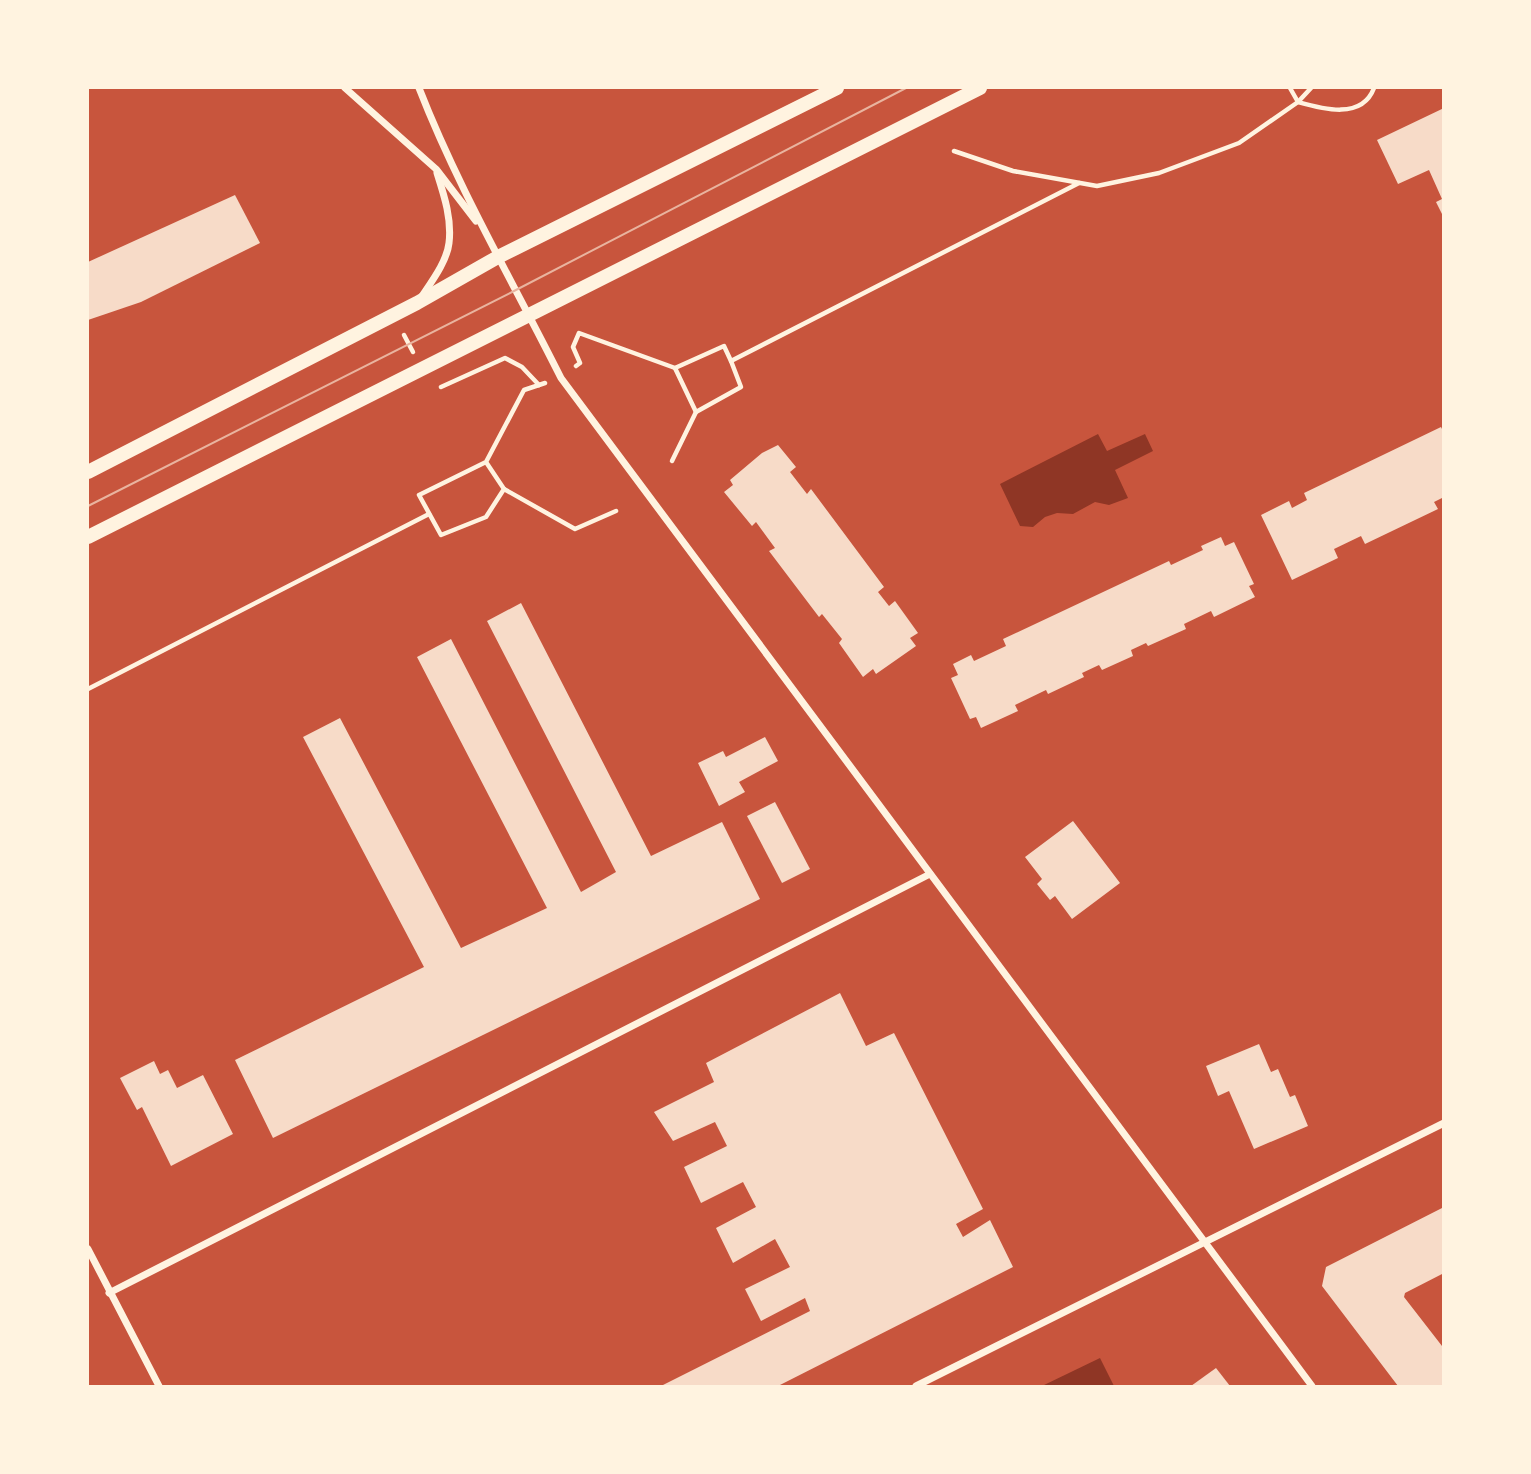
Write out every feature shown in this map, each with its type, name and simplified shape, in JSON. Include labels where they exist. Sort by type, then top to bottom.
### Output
[{"type":"main road","points":[[88,472],[417,303],[498,257],[837,88]]},
{"type":"main road","points":[[88,537],[980,88]]},
{"type":"street","points":[[345,88],[436,169],[485,234]]},
{"type":"street","points":[[419,88],[485,234],[561,378],[1312,1387]]},
{"type":"street","points":[[417,303],[439,269],[450,244],[448,209],[436,169]]},
{"type":"street","points":[[109,1293],[930,874]]},
{"type":"street","points":[[916,1387],[1444,1123]]},
{"type":"street","points":[[88,1250],[159,1387]]},
{"type":"path","points":[[1290,88],[1298,102],[1329,110],[1355,108],[1374,88]]},
{"type":"path","points":[[954,151],[1013,171],[1097,186],[1159,173],[1239,143],[1298,102],[1311,88]]},
{"type":"path","points":[[731,361],[1079,183]]},
{"type":"path","points":[[394,315],[432,392],[505,358],[522,367],[539,385]]},
{"type":"path","points":[[561,378],[580,363],[573,347],[579,333],[676,368],[723,346],[741,387],[696,412],[672,461]]},
{"type":"path","points":[[676,368],[696,412]]},
{"type":"path","points":[[504,489],[486,517],[441,535],[419,495],[486,462],[524,390]]},
{"type":"path","points":[[486,462],[504,489],[575,529],[616,511]]},
{"type":"path","points":[[88,689],[429,514]]},
{"type":"shaded area","points":[[1098,434],[1107,451],[1145,434],[1153,451],[1115,470],[1128,498],[1109,505],[1095,502],[1073,514],[1057,513],[1045,517],[1033,527],[1020,526],[1000,484]]},
{"type":"shaded area","points":[[1100,1358],[1114,1386],[1042,1386]]},
{"type":"building","points":[[1444,108],[1444,218],[1436,202],[1442,199],[1429,170],[1398,184],[1377,140]]},
{"type":"building","points":[[235,195],[260,243],[141,302],[88,320],[88,262]]},
{"type":"building","points":[[1441,427],[1444,433],[1444,497],[1434,502],[1438,509],[1365,544],[1361,536],[1334,549],[1338,558],[1292,580],[1261,515],[1289,501],[1292,508],[1307,500],[1304,493]]},
{"type":"building","points":[[778,445],[796,467],[790,472],[807,494],[811,489],[884,587],[878,592],[889,606],[895,601],[918,633],[910,638],[916,646],[876,674],[873,669],[863,677],[839,643],[842,639],[822,614],[819,617],[769,551],[775,548],[756,522],[752,526],[724,492],[733,485],[730,480],[762,453]]},
{"type":"building","points":[[1221,537],[1225,546],[1234,542],[1254,584],[1249,586],[1255,597],[1214,617],[1211,611],[1184,624],[1186,629],[1148,646],[1146,643],[1131,650],[1133,656],[1102,670],[1099,665],[1082,673],[1084,677],[1048,694],[1046,690],[1015,705],[1018,711],[981,728],[976,717],[970,719],[951,678],[958,675],[953,664],[971,655],[974,661],[1006,646],[1003,639],[1169,561],[1171,565],[1203,550],[1201,546]]},
{"type":"building","points":[[521,603],[651,856],[722,822],[760,899],[273,1138],[235,1060],[424,967],[303,737],[340,718],[461,948],[547,908],[417,657],[451,639],[581,892],[616,872],[487,621]]},
{"type":"building","points":[[765,737],[778,761],[739,782],[745,792],[719,806],[698,763],[723,751],[726,757]]},
{"type":"building","points":[[775,802],[810,869],[782,883],[747,816]]},
{"type":"building","points":[[1073,821],[1120,883],[1072,919],[1055,896],[1050,900],[1037,884],[1042,879],[1025,857]]},
{"type":"building","points":[[840,993],[866,1046],[894,1033],[983,1209],[956,1224],[963,1237],[990,1220],[1013,1267],[778,1386],[661,1386],[810,1311],[805,1298],[761,1321],[745,1289],[790,1267],[775,1239],[733,1263],[716,1228],[756,1207],[743,1182],[701,1203],[684,1167],[727,1146],[715,1122],[673,1141],[654,1112],[714,1082],[706,1063]]},
{"type":"building","points":[[1259,1044],[1271,1072],[1278,1069],[1290,1097],[1295,1095],[1308,1126],[1254,1149],[1229,1091],[1218,1096],[1206,1066]]},
{"type":"building","points":[[154,1061],[160,1074],[168,1070],[177,1088],[203,1075],[233,1134],[171,1166],[142,1107],[137,1110],[120,1078]]},
{"type":"building","points":[[1444,1207],[1444,1273],[1405,1293],[1404,1297],[1442,1346],[1444,1344],[1444,1386],[1398,1386],[1322,1286],[1326,1267]]},
{"type":"building","points":[[1216,1368],[1230,1386],[1191,1386]]},
{"type":"tram line","points":[[88,506],[514,291],[906,88]]}]
